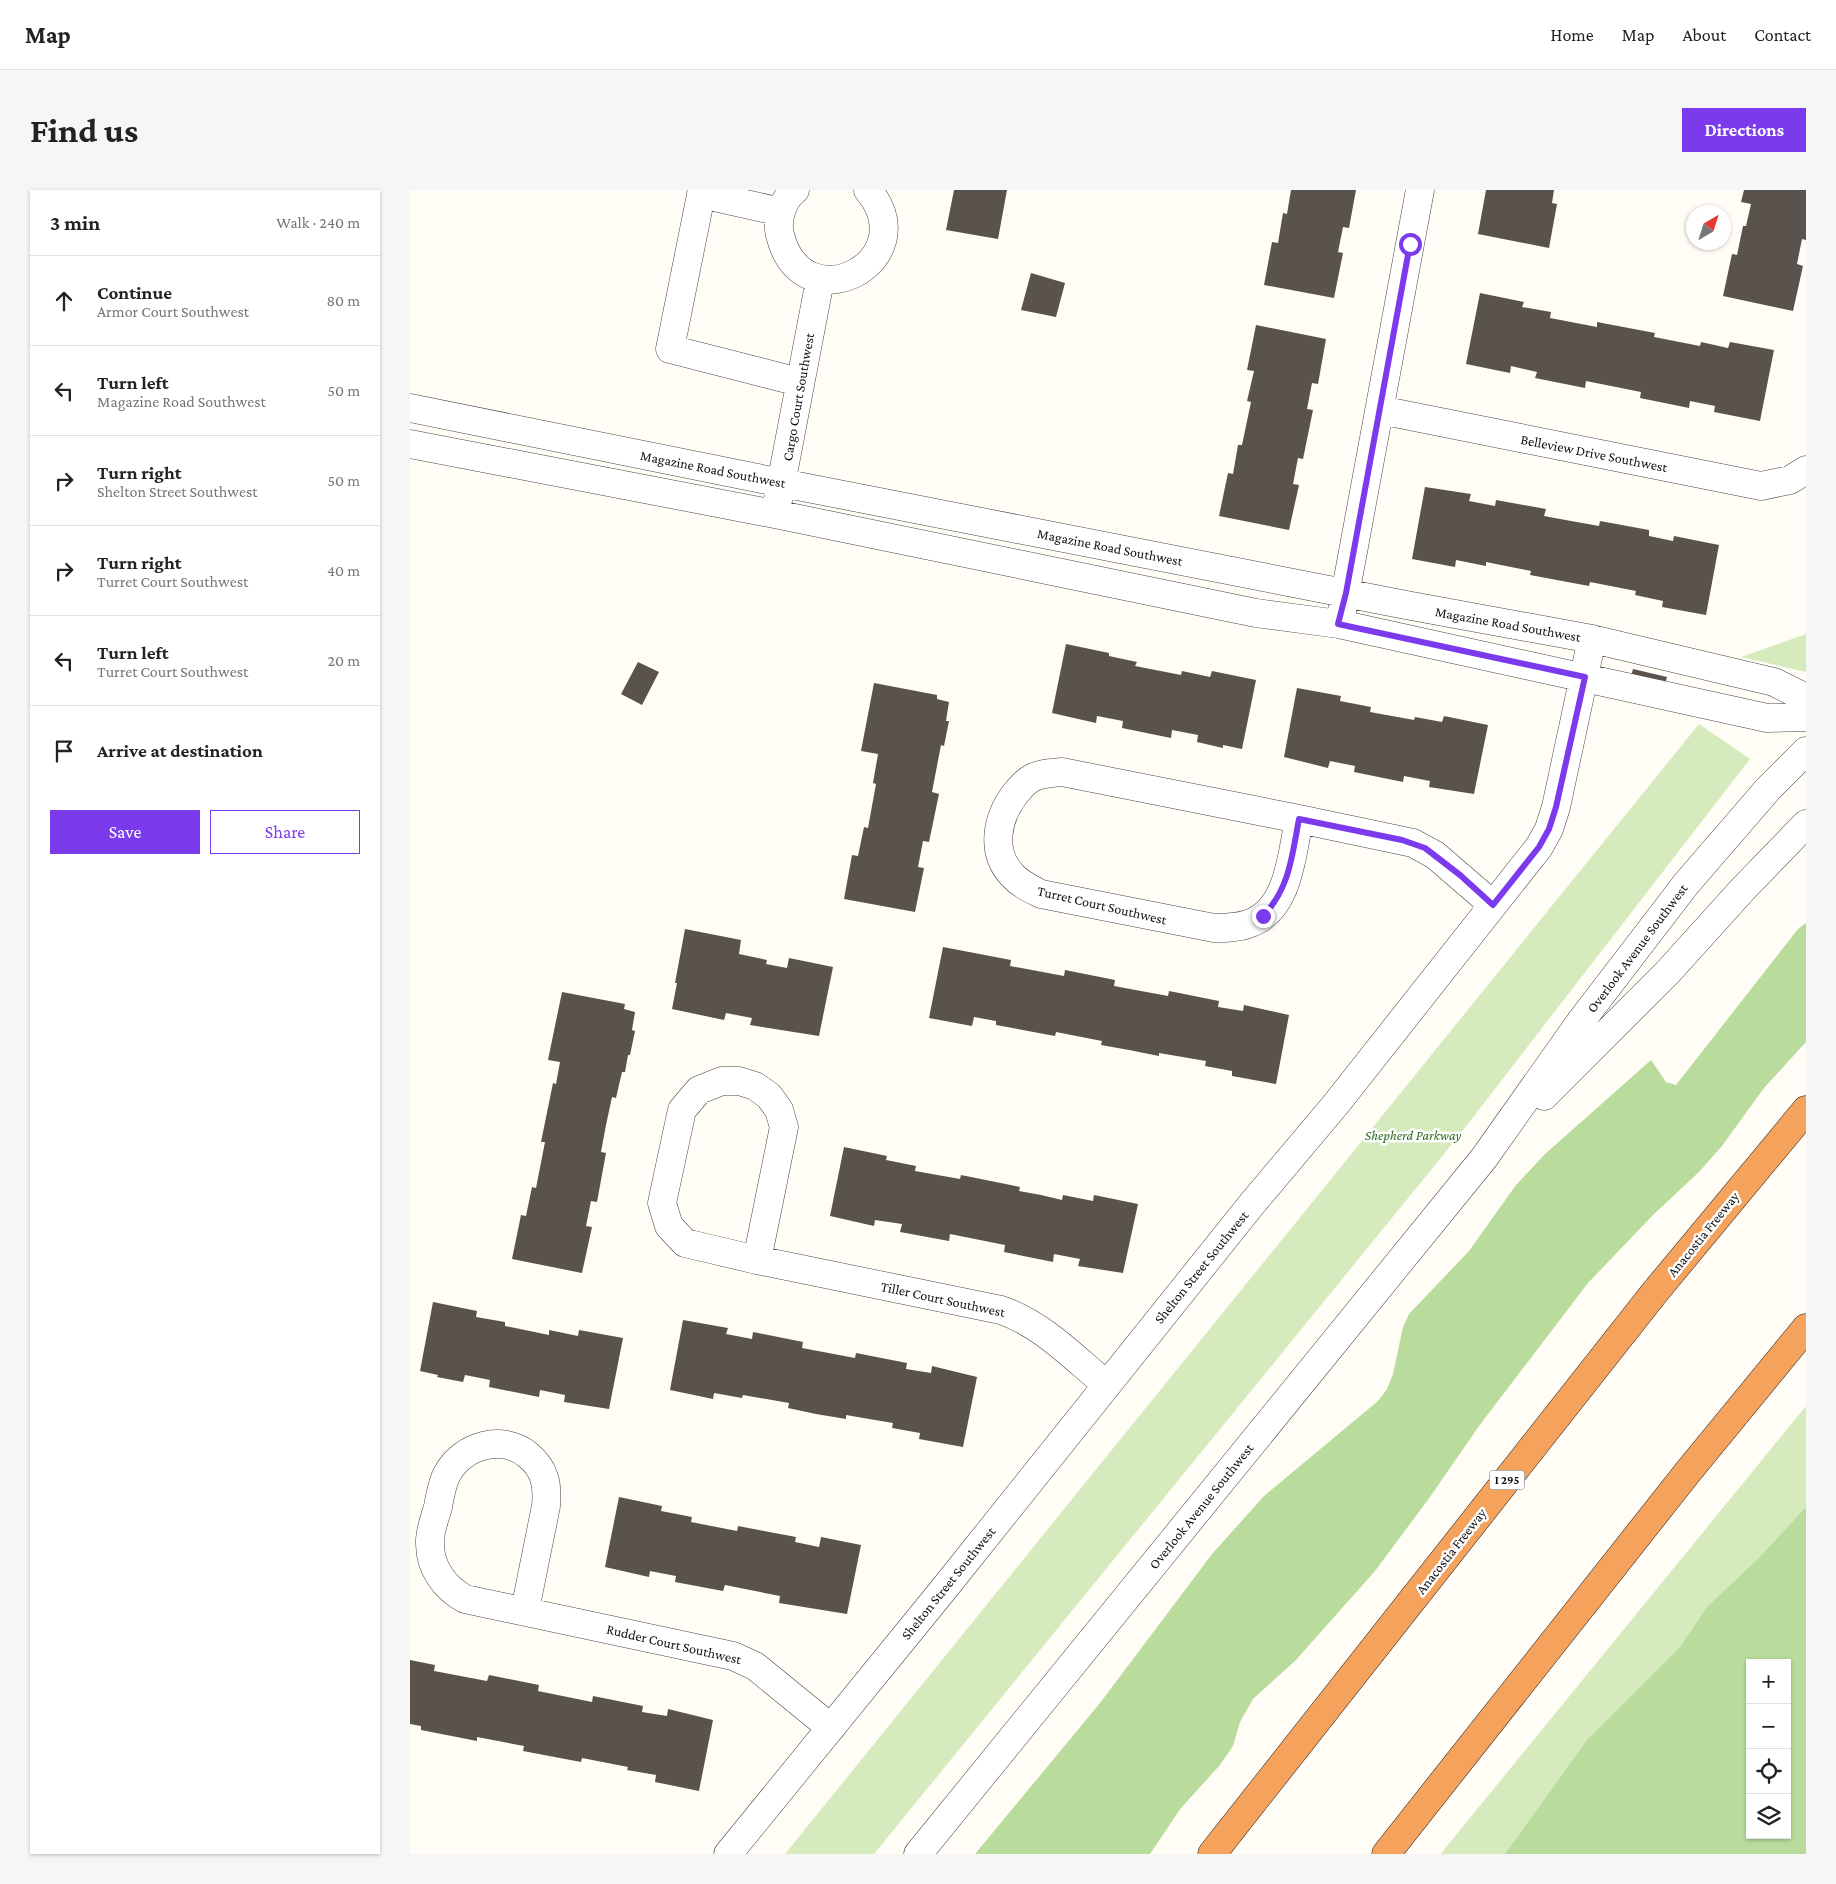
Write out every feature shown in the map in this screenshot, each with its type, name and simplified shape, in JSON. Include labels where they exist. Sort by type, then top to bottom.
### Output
[{"type":"highway","name":"Anacostia Freeway","points":[[1212,1854],[1655,1292],[1806,1110]]},
{"type":"highway","points":[[1386,1854],[1681,1480],[1806,1328]]},
{"type":"street","points":[[800,382],[670,350],[701,192],[788,201],[779,232],[784,251],[798,268],[820,280],[837,280],[856,273],[873,260],[882,242],[884,222],[878,201],[868,190]]},
{"type":"street","points":[[1338,624],[1346,593],[1420,190]]},
{"type":"street","name":"Cargo Court Southwest","points":[[775,514],[820,280]]},
{"type":"street","name":"Magazine Road Southwest","points":[[410,408],[782,483],[1592,639],[1779,683],[1806,698]]},
{"type":"street","name":"Belleview Drive Southwest","points":[[1380,410],[1761,486],[1790,480],[1806,470]]},
{"type":"street","points":[[410,444],[775,514],[1256,613],[1338,624],[1767,718],[1806,717]]},
{"type":"street","name":"Shelton Street Southwest","points":[[728,1854],[1251,1205],[1336,1104],[1539,847],[1549,829],[1556,807],[1592,639]]},
{"type":"street","name":"Overlook Avenue Southwest","points":[[918,1854],[1484,1158],[1581,1021],[1686,884],[1768,788],[1806,751]]},
{"type":"street","name":"Turret Court Southwest","points":[[1299,819],[1284,885],[1275,903],[1263,916],[1249,924],[1234,927],[1204,927],[1041,894],[1024,886],[1011,874],[998,846],[1001,817],[1019,789],[1031,778],[1062,772],[1299,819],[1402,840],[1419,846],[1435,855],[1493,905]]},
{"type":"street","name":"Overlook Avenue Southwest","points":[[1484,1158],[1668,972],[1743,889],[1806,824]]},
{"type":"street","name":"Tiller Court Southwest","points":[[757,1260],[784,1127],[779,1110],[769,1096],[755,1086],[739,1081],[722,1081],[699,1090],[682,1110],[662,1203],[669,1226],[685,1242],[757,1260],[1013,1314],[1036,1327],[1106,1385]]},
{"type":"street","points":[[488,1444],[503,1444],[518,1448],[540,1466],[545,1477],[548,1493],[525,1610],[465,1599],[453,1592],[438,1574],[431,1550],[431,1532],[446,1476],[454,1464],[464,1456],[475,1448],[488,1444]]},
{"type":"street","name":"Rudder Court Southwest","points":[[525,1610],[712,1651],[744,1660],[767,1675],[831,1728]]},
{"type":"green space","points":[[1806,634],[1806,672],[1741,657]]},
{"type":"green space","name":"Shepherd Parkway","points":[[1699,724],[1750,759],[1457,1138],[874,1854],[785,1854]]},
{"type":"green space","points":[[1806,923],[1806,1042],[1764,1088],[1722,1146],[1699,1172],[1653,1215],[1588,1283],[1479,1426],[1430,1497],[1375,1571],[1295,1661],[1253,1699],[1240,1722],[1233,1746],[1220,1765],[1181,1808],[1150,1854],[975,1854],[1100,1703],[1212,1554],[1264,1496],[1378,1401],[1387,1389],[1393,1374],[1403,1327],[1409,1314],[1469,1251],[1516,1185],[1545,1154],[1651,1060],[1666,1082],[1676,1085],[1798,929]]},
{"type":"green space","points":[[1806,1406],[1806,1854],[1441,1854],[1447,1846]]},
{"type":"green space","points":[[1806,1507],[1806,1854],[1505,1854],[1588,1739],[1680,1647],[1707,1607],[1760,1557]]},
{"type":"building","points":[[954,190],[1007,190],[998,239],[946,230]]},
{"type":"building","points":[[1291,190],[1356,190],[1349,228],[1343,227],[1338,252],[1343,253],[1334,298],[1264,285],[1272,242],[1278,243],[1283,213],[1287,214]]},
{"type":"building","points":[[1486,190],[1554,190],[1552,203],[1557,204],[1549,248],[1478,234]]},
{"type":"building","points":[[1744,190],[1806,190],[1806,240],[1802,239],[1797,264],[1803,266],[1793,311],[1723,296],[1732,254],[1737,255],[1743,226],[1746,226],[1751,204],[1741,202]]},
{"type":"building","points":[[1031,273],[1065,283],[1056,317],[1021,310]]},
{"type":"building","points":[[1480,293],[1524,302],[1522,307],[1551,312],[1550,318],[1597,327],[1597,322],[1655,333],[1654,337],[1700,346],[1701,342],[1728,348],[1730,342],[1774,350],[1760,421],[1714,412],[1715,406],[1690,401],[1689,408],[1640,398],[1641,392],[1586,381],[1585,388],[1535,378],[1537,372],[1511,366],[1510,373],[1466,364]]},
{"type":"building","points":[[1256,325],[1326,339],[1318,384],[1312,383],[1307,409],[1313,410],[1303,459],[1298,458],[1293,484],[1299,485],[1289,530],[1219,516],[1228,473],[1233,474],[1238,445],[1242,445],[1251,402],[1247,401],[1254,371],[1247,370]]},
{"type":"building","points":[[1425,487],[1471,494],[1469,501],[1495,506],[1496,500],[1546,509],[1544,516],[1599,526],[1600,521],[1649,530],[1649,536],[1673,541],[1674,536],[1719,545],[1706,615],[1662,607],[1663,601],[1635,595],[1636,591],[1590,582],[1589,586],[1530,575],[1531,571],[1486,562],[1486,566],[1456,560],[1455,567],[1412,559]]},
{"type":"building","points":[[1066,644],[1109,653],[1109,656],[1137,662],[1135,666],[1181,675],[1182,671],[1210,677],[1212,671],[1256,680],[1242,749],[1223,745],[1223,748],[1197,742],[1198,735],[1172,730],[1171,738],[1122,728],[1123,721],[1097,716],[1096,723],[1052,713]]},
{"type":"building","points":[[638,662],[659,672],[642,705],[621,694]]},
{"type":"building","points":[[1633,669],[1667,677],[1664,688],[1630,680]]},
{"type":"building","points":[[874,683],[937,695],[937,699],[949,702],[946,721],[949,721],[944,746],[941,745],[932,792],[939,794],[929,842],[923,841],[918,867],[924,868],[915,912],[844,899],[852,855],[858,856],[864,827],[868,828],[876,784],[873,783],[878,754],[861,751]]},
{"type":"building","points":[[1297,688],[1341,696],[1340,701],[1371,707],[1370,712],[1414,720],[1415,717],[1442,722],[1444,716],[1488,725],[1474,794],[1429,787],[1430,781],[1404,776],[1403,782],[1354,772],[1355,766],[1330,761],[1328,768],[1284,757]]},
{"type":"building","points":[[685,929],[741,940],[739,954],[767,960],[766,964],[787,968],[789,958],[833,967],[819,1036],[750,1025],[752,1018],[726,1013],[724,1020],[672,1009]]},
{"type":"building","points":[[943,947],[1011,960],[1010,966],[1064,976],[1065,970],[1115,980],[1114,986],[1168,996],[1169,991],[1219,1001],[1218,1007],[1243,1011],[1244,1005],[1289,1015],[1276,1084],[1232,1076],[1232,1071],[1205,1066],[1206,1061],[1159,1053],[1159,1056],[1101,1045],[1102,1041],[1056,1032],[1055,1036],[996,1025],[996,1021],[974,1017],[972,1026],[929,1018]]},
{"type":"building","points":[[562,992],[625,1004],[624,1009],[635,1012],[632,1030],[635,1031],[630,1055],[628,1055],[625,1072],[622,1072],[616,1098],[612,1097],[606,1125],[601,1152],[606,1153],[597,1202],[591,1201],[586,1226],[592,1227],[582,1273],[512,1259],[521,1215],[526,1216],[532,1187],[536,1188],[545,1142],[541,1142],[553,1083],[556,1084],[560,1062],[548,1060]]},
{"type":"building","points":[[844,1147],[887,1156],[886,1160],[916,1166],[915,1171],[960,1179],[961,1175],[1020,1187],[1019,1191],[1062,1200],[1063,1195],[1093,1201],[1094,1195],[1138,1204],[1123,1273],[1078,1266],[1080,1259],[1054,1254],[1053,1262],[1004,1252],[1005,1245],[950,1234],[949,1241],[900,1232],[902,1224],[875,1220],[874,1226],[830,1216]]},
{"type":"building","points":[[433,1302],[477,1311],[476,1317],[505,1322],[505,1326],[549,1335],[549,1330],[578,1336],[579,1330],[623,1338],[609,1409],[564,1402],[565,1395],[540,1390],[539,1397],[489,1387],[490,1380],[465,1375],[463,1382],[437,1377],[438,1375],[420,1371]]},
{"type":"building","points":[[683,1320],[728,1328],[726,1334],[752,1339],[753,1332],[803,1342],[802,1348],[855,1358],[856,1353],[907,1363],[906,1369],[931,1373],[932,1366],[977,1377],[963,1447],[919,1439],[920,1433],[892,1428],[893,1423],[846,1415],[846,1419],[816,1414],[788,1408],[789,1403],[743,1395],[742,1398],[714,1393],[713,1399],[670,1390]]},
{"type":"building","points":[[619,1497],[662,1506],[661,1511],[692,1517],[691,1522],[737,1531],[738,1526],[796,1537],[795,1542],[819,1547],[821,1537],[861,1545],[847,1614],[779,1603],[780,1596],[725,1585],[723,1591],[675,1582],[676,1576],[650,1571],[649,1577],[605,1567]]},
{"type":"building","points":[[410,1660],[435,1665],[434,1671],[487,1681],[489,1675],[539,1685],[538,1691],[592,1702],[593,1696],[643,1706],[642,1712],[667,1716],[668,1709],[713,1720],[699,1791],[655,1782],[656,1775],[627,1770],[628,1767],[582,1758],[581,1762],[523,1751],[524,1746],[477,1737],[477,1741],[421,1730],[421,1726],[410,1724]]},
{"type":"route","points":[[1263,916],[1275,903],[1284,885],[1299,819],[1414,843],[1435,855],[1493,905],[1539,847],[1549,829],[1562,782],[1585,677],[1338,624],[1346,593],[1410,244]]}]
